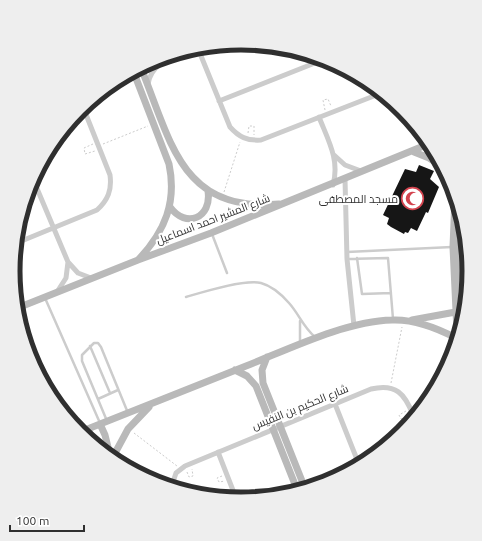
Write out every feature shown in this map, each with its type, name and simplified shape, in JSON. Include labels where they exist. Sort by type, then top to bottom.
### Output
[{"type":"main road","points":[[143,72],[178,159],[196,182],[208,191],[222,198],[251,204],[287,203]]},
{"type":"main road","points":[[135,76],[169,164],[172,192],[170,207],[156,238],[138,260]]},
{"type":"main road","name":"شارع المشير احمد اسماعيل","points":[[23,306],[91,278],[287,203],[424,147]]},
{"type":"main road","points":[[414,152],[432,160]]},
{"type":"main road","points":[[170,207],[181,217],[189,219],[197,217],[203,213],[208,206],[208,191]]},
{"type":"main road","points":[[405,321],[458,312],[455,292],[455,215]]},
{"type":"main road","points":[[460,242],[462,285]]},
{"type":"main road","points":[[455,292],[461,295]]},
{"type":"main road","points":[[87,429],[267,357],[354,326],[378,321],[405,321],[428,326],[452,336]]},
{"type":"main road","points":[[267,357],[262,370],[262,376],[303,483]]},
{"type":"main road","points":[[235,370],[242,372],[252,380],[295,485]]},
{"type":"main road","points":[[115,452],[128,429],[153,403]]},
{"type":"main road","points":[[100,424],[108,447]]},
{"type":"street","points":[[200,54],[230,127],[245,138],[261,140],[376,95]]},
{"type":"street","points":[[219,101],[316,62]]},
{"type":"street","points":[[148,84],[149,78],[156,66]]},
{"type":"street","points":[[22,241],[97,210],[109,195],[111,185],[110,175],[86,114]]},
{"type":"street","points":[[319,117],[334,155],[336,170],[333,184]]},
{"type":"street","points":[[334,155],[351,168],[364,172]]},
{"type":"street","points":[[345,179],[347,259],[354,326]]},
{"type":"street","points":[[36,187],[68,262],[78,273],[91,278]]},
{"type":"street","points":[[56,293],[66,278],[68,262]]},
{"type":"street","name":"شارع الحكيم بن النفيس","points":[[185,466],[371,389],[380,387],[390,388]]},
{"type":"street","points":[[390,388],[400,392],[407,401],[411,411]]},
{"type":"street","points":[[335,404],[357,459]]},
{"type":"street","points":[[218,452],[234,491]]},
{"type":"street","points":[[173,481],[176,473],[185,466]]},
{"type":"lane","points":[[211,233],[227,273]]},
{"type":"lane","points":[[347,252],[454,247]]},
{"type":"lane","points":[[357,258],[362,294],[391,293]]},
{"type":"lane","points":[[347,259],[388,258],[393,320]]},
{"type":"lane","points":[[186,298],[220,287],[257,282],[269,287],[283,297],[293,308],[307,330],[317,338]]},
{"type":"lane","points":[[45,297],[100,424]]},
{"type":"lane","points":[[299,345],[300,320]]},
{"type":"lane","points":[[107,421],[82,361],[82,355],[94,342],[98,343],[128,413]]},
{"type":"lane","points":[[90,345],[110,393]]},
{"type":"lane","points":[[98,399],[118,390]]},
{"type":"path","points":[[327,114],[322,101],[327,98],[333,112]]},
{"type":"path","points":[[98,146],[84,148],[85,154],[98,146],[154,124]]},
{"type":"path","points":[[222,198],[249,126],[254,126],[254,140]]},
{"type":"path","points":[[390,388],[405,321]]},
{"type":"path","points":[[408,415],[400,418],[399,414],[409,413]]},
{"type":"path","points":[[128,429],[185,466],[193,476],[189,476],[185,466]]},
{"type":"path","points":[[228,477],[220,483],[217,479],[228,477]]},
{"type":"building","name":"مسجد المصطفى","points":[[419,165],[434,171],[430,179],[439,187],[428,213],[426,212],[417,231],[411,228],[408,233],[405,232],[404,234],[387,224],[389,218],[383,215],[405,169],[416,172]]},
{"type":"place","name":"مسجد المصطفى","points":[[413,199]]}]
